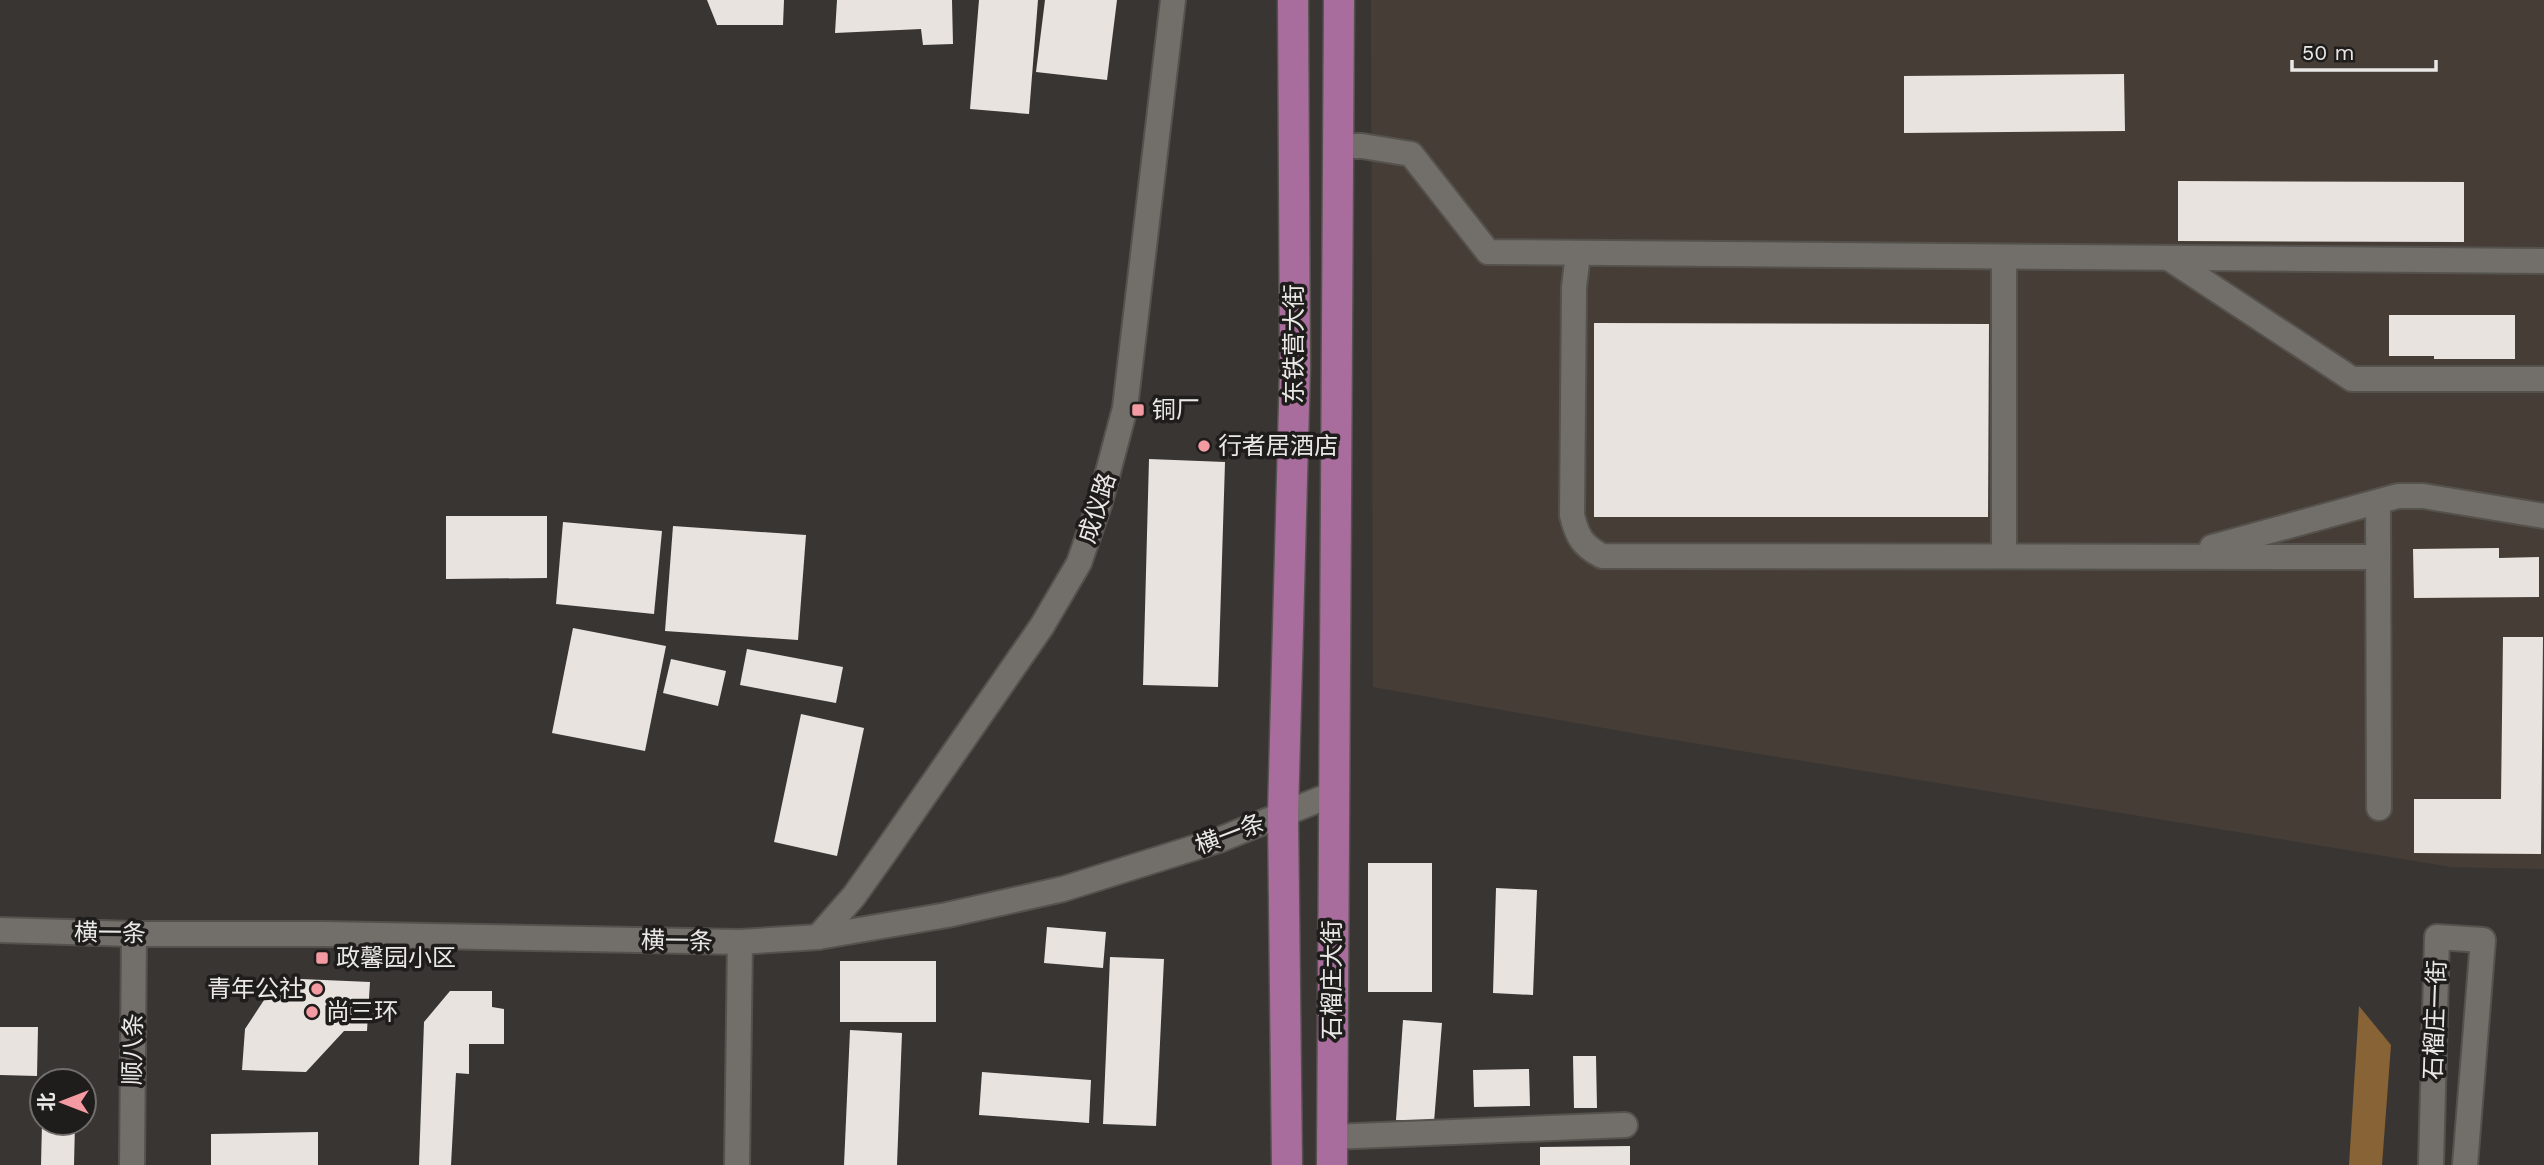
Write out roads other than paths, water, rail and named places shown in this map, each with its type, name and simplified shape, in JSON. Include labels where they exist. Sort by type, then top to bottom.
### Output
[{"type":"main road","name":"东铁营大街","points":[[1283,813],[1295,367],[1293,0]]},
{"type":"main road","name":"东铁营大街","points":[[1333,794],[1339,0]]},
{"type":"main road","name":"石榴庄大街","points":[[1332,1151],[1333,794]]},
{"type":"main road","name":"石榴庄大街","points":[[1283,813],[1287,1165]]},
{"type":"street","name":"成仪路","points":[[818,937],[854,896],[886,851],[1042,626],[1079,563],[1103,491],[1125,408],[1173,0]]},
{"type":"street","points":[[1337,146],[1362,146],[1411,154],[1488,252],[2544,261]]},
{"type":"street","points":[[1578,254],[1574,287],[1572,515],[1577,536],[1588,548],[1602,556],[2378,557]]},
{"type":"street","points":[[2004,257],[2004,556]]},
{"type":"street","points":[[2171,259],[2352,379],[2544,379]]},
{"type":"street","points":[[2181,556],[2398,496],[2423,496],[2544,516]]},
{"type":"street","points":[[2378,502],[2379,808]]},
{"type":"street","name":"横一条","points":[[0,930],[740,942],[818,937],[947,915],[1063,889],[1219,840],[1333,794]]},
{"type":"street","name":"顺八条","points":[[132,1165],[134,934]]},
{"type":"street","name":"石榴庄一街","points":[[2431,1165],[2437,937],[2483,940],[2465,1165]]},
{"type":"street","points":[[737,1165],[740,942]]},
{"type":"street","points":[[1332,1151],[1625,1125]]},
{"type":"place","name":"铜厂","points":[[1138,410]]},
{"type":"place","name":"行者居酒店","points":[[1204,446]]},
{"type":"place","name":"政馨园小区","points":[[322,958]]},
{"type":"place","name":"青年公社","points":[[317,989]]},
{"type":"place","name":"尚三环","points":[[312,1012]]}]
